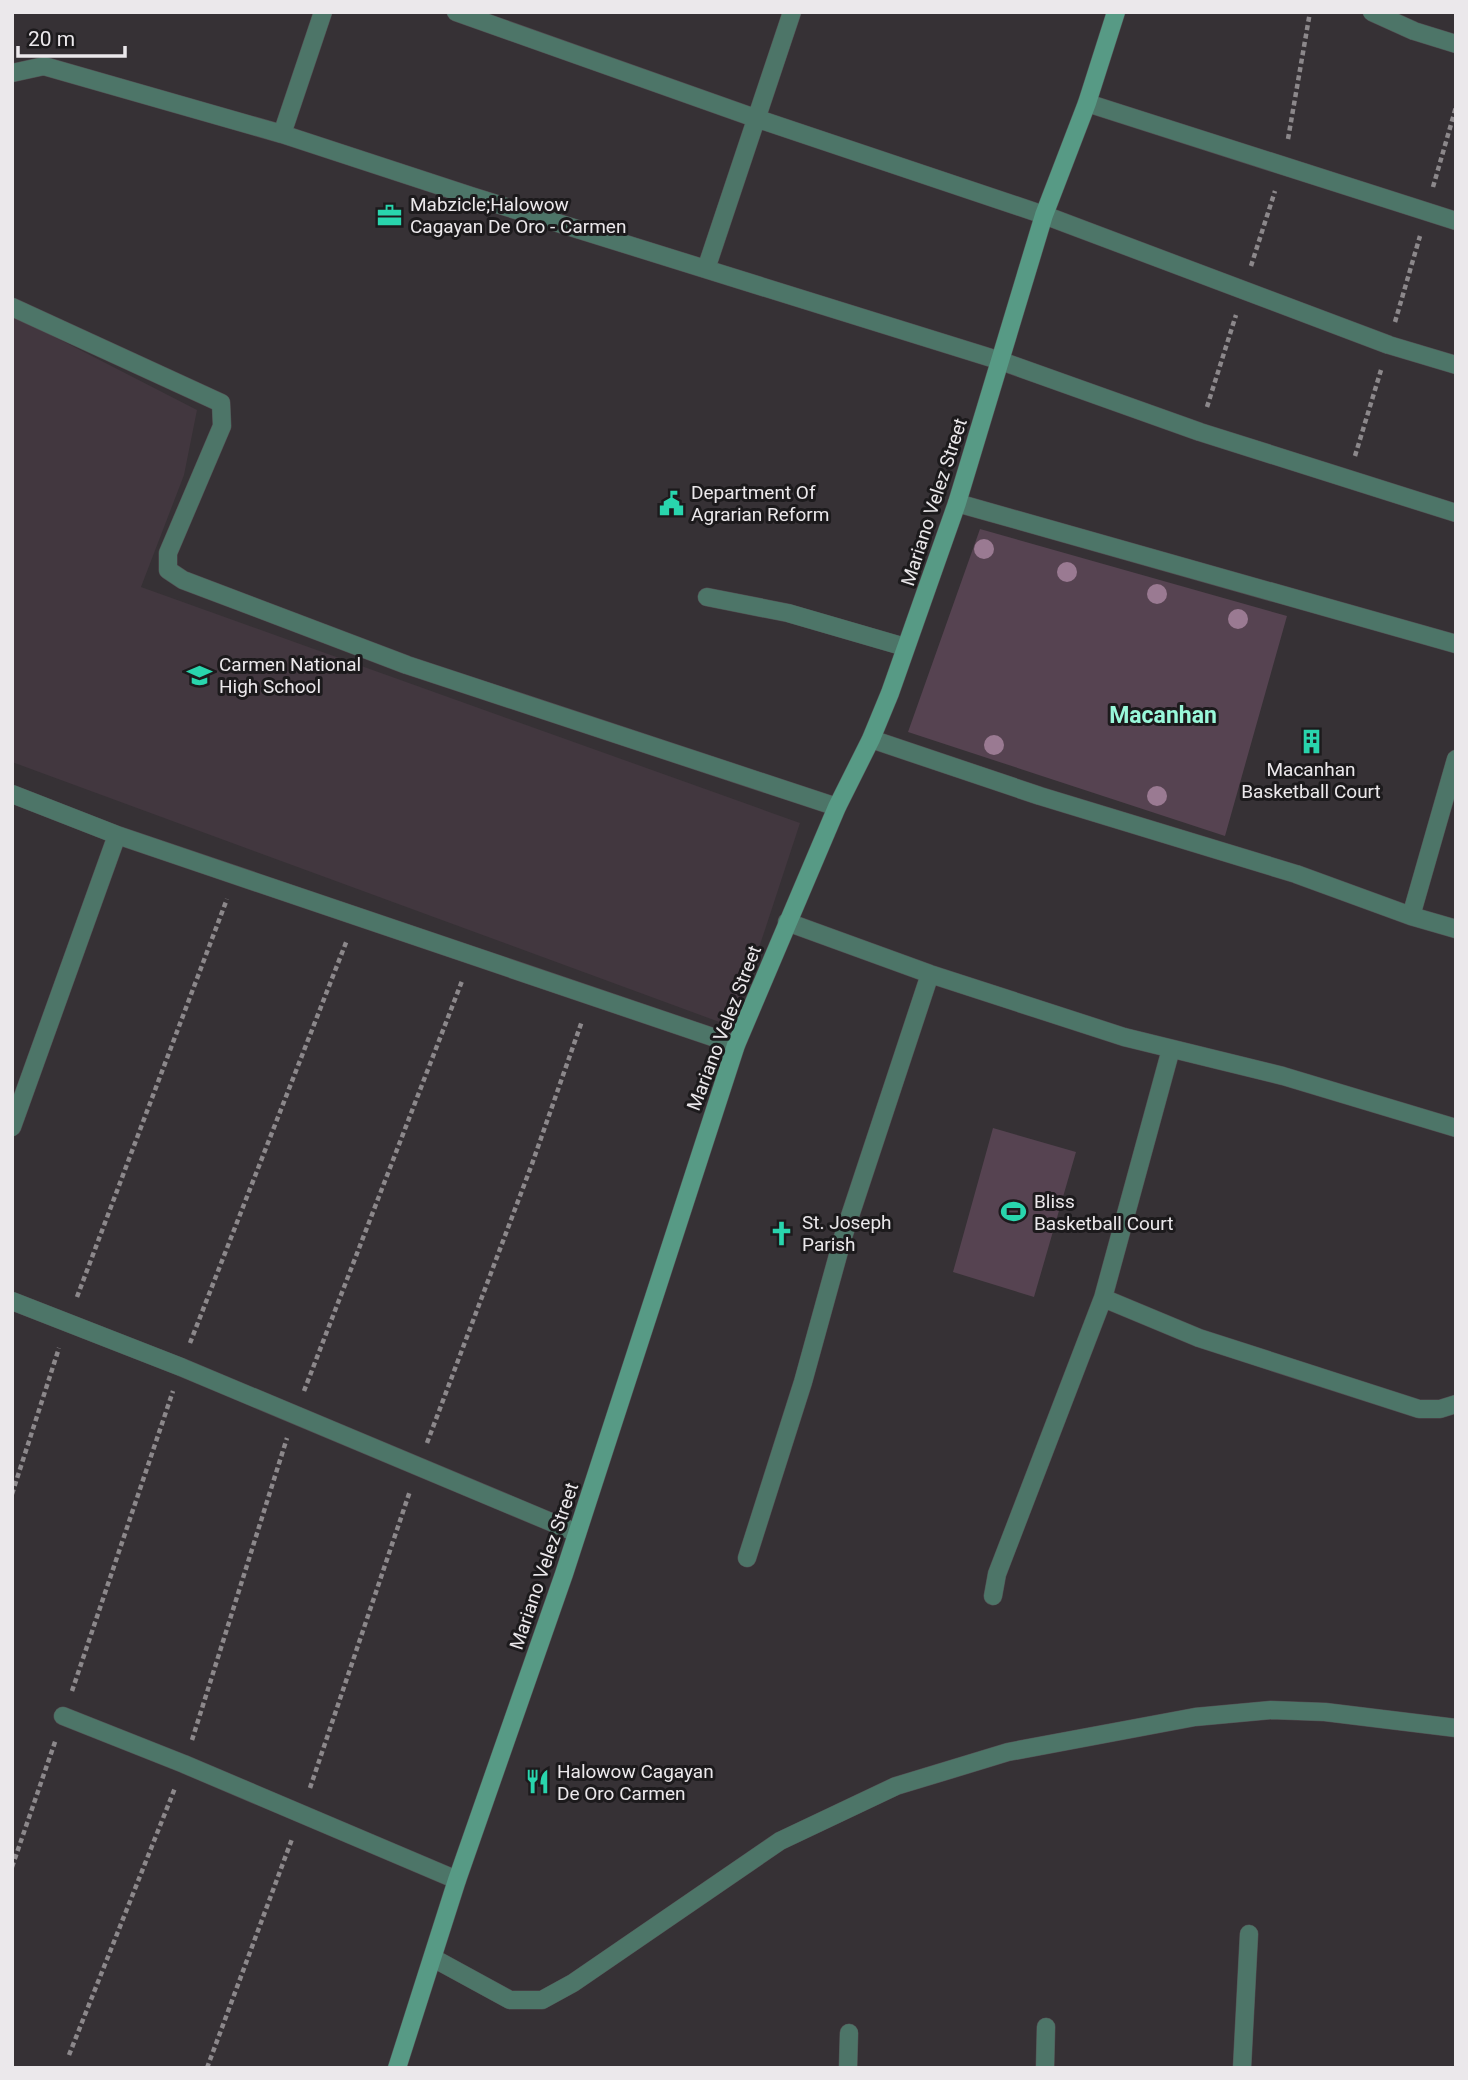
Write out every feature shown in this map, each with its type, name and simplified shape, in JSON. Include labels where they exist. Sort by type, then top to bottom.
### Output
[{"type":"street","points":[[282,134],[323,12]]},
{"type":"street","points":[[456,12],[755,118],[1044,215],[1389,345],[1456,365]]},
{"type":"street","points":[[706,269],[792,12]]},
{"type":"street","name":"Mariano Velez Street","points":[[397,2068],[457,1880],[578,1533],[736,1045],[837,807],[871,739],[931,581],[1044,215],[1087,103],[1116,12]]},
{"type":"street","points":[[1372,12],[1456,44]]},
{"type":"street","points":[[1414,30],[1420,12]]},
{"type":"street","points":[[14,72],[44,66],[282,134],[1001,361],[1200,432],[1456,513]]},
{"type":"street","points":[[1087,103],[1456,221]]},
{"type":"street","points":[[12,307],[220,403],[222,426],[168,553],[168,570],[183,580],[407,665],[837,807]]},
{"type":"street","points":[[957,503],[1456,644]]},
{"type":"street","points":[[707,597],[788,613],[905,647]]},
{"type":"street","points":[[871,739],[1040,796],[1296,874],[1411,916],[1456,929]]},
{"type":"street","points":[[1411,916],[1456,759]]},
{"type":"street","points":[[12,794],[117,835],[235,876],[473,954],[736,1045]]},
{"type":"street","points":[[12,1127],[117,835]]},
{"type":"street","points":[[787,922],[930,975],[1124,1037],[1283,1076],[1456,1128]]},
{"type":"street","points":[[747,1558],[803,1382],[843,1237],[930,975]]},
{"type":"street","points":[[993,1596],[997,1574],[1103,1298],[1171,1049]]},
{"type":"street","points":[[1103,1298],[1199,1338],[1419,1409],[1440,1409],[1456,1404]]},
{"type":"street","points":[[12,1301],[181,1367],[578,1533]]},
{"type":"street","points":[[433,1958],[510,2000],[542,2000],[573,1983],[780,1841],[896,1786],[1008,1752],[1195,1717],[1271,1710],[1325,1712],[1456,1728]]},
{"type":"street","points":[[63,1716],[184,1764],[457,1880]]},
{"type":"street","points":[[1242,2068],[1249,1934]]},
{"type":"street","points":[[1045,2068],[1046,2027]]},
{"type":"street","points":[[848,2068],[849,2033]]},
{"type":"path","points":[[1200,432],[1283,165],[1310,12]]},
{"type":"path","points":[[1348,480],[1456,107]]},
{"type":"path","points":[[12,1494],[67,1322],[235,876]]},
{"type":"path","points":[[295,1415],[473,954]]},
{"type":"path","points":[[206,2068],[300,1815],[418,1465],[532,1164],[592,995]]},
{"type":"shaded area","name":"Carmen National High School","points":[[12,315],[197,410],[184,475],[141,587],[800,823],[733,1027],[12,762]]},
{"type":"shaded area","points":[[980,529],[1287,616],[1225,836],[908,732]]},
{"type":"shaded area","name":"Bliss Basketball Court","points":[[993,1128],[1076,1152],[1034,1297],[953,1272]]},
{"type":"place","name":"Mabzicle;Halowow Cagayan De Oro - Carmen","points":[[390,215]]},
{"type":"place","name":"Department Of Agrarian Reform","points":[[671,503]]},
{"type":"place","name":"Carmen National High School","points":[[199,675]]},
{"type":"place","name":"Macanhan Basketball Court","points":[[1311,741]]},
{"type":"place","name":"Bliss Basketball Court","points":[[1014,1212]]},
{"type":"place","name":"St. Joseph Parish","points":[[782,1233]]},
{"type":"place","name":"Halowow Cagayan De Oro Carmen","points":[[537,1782]]},
{"type":"district","name":"Macanhan","points":[[1163,715]]}]
